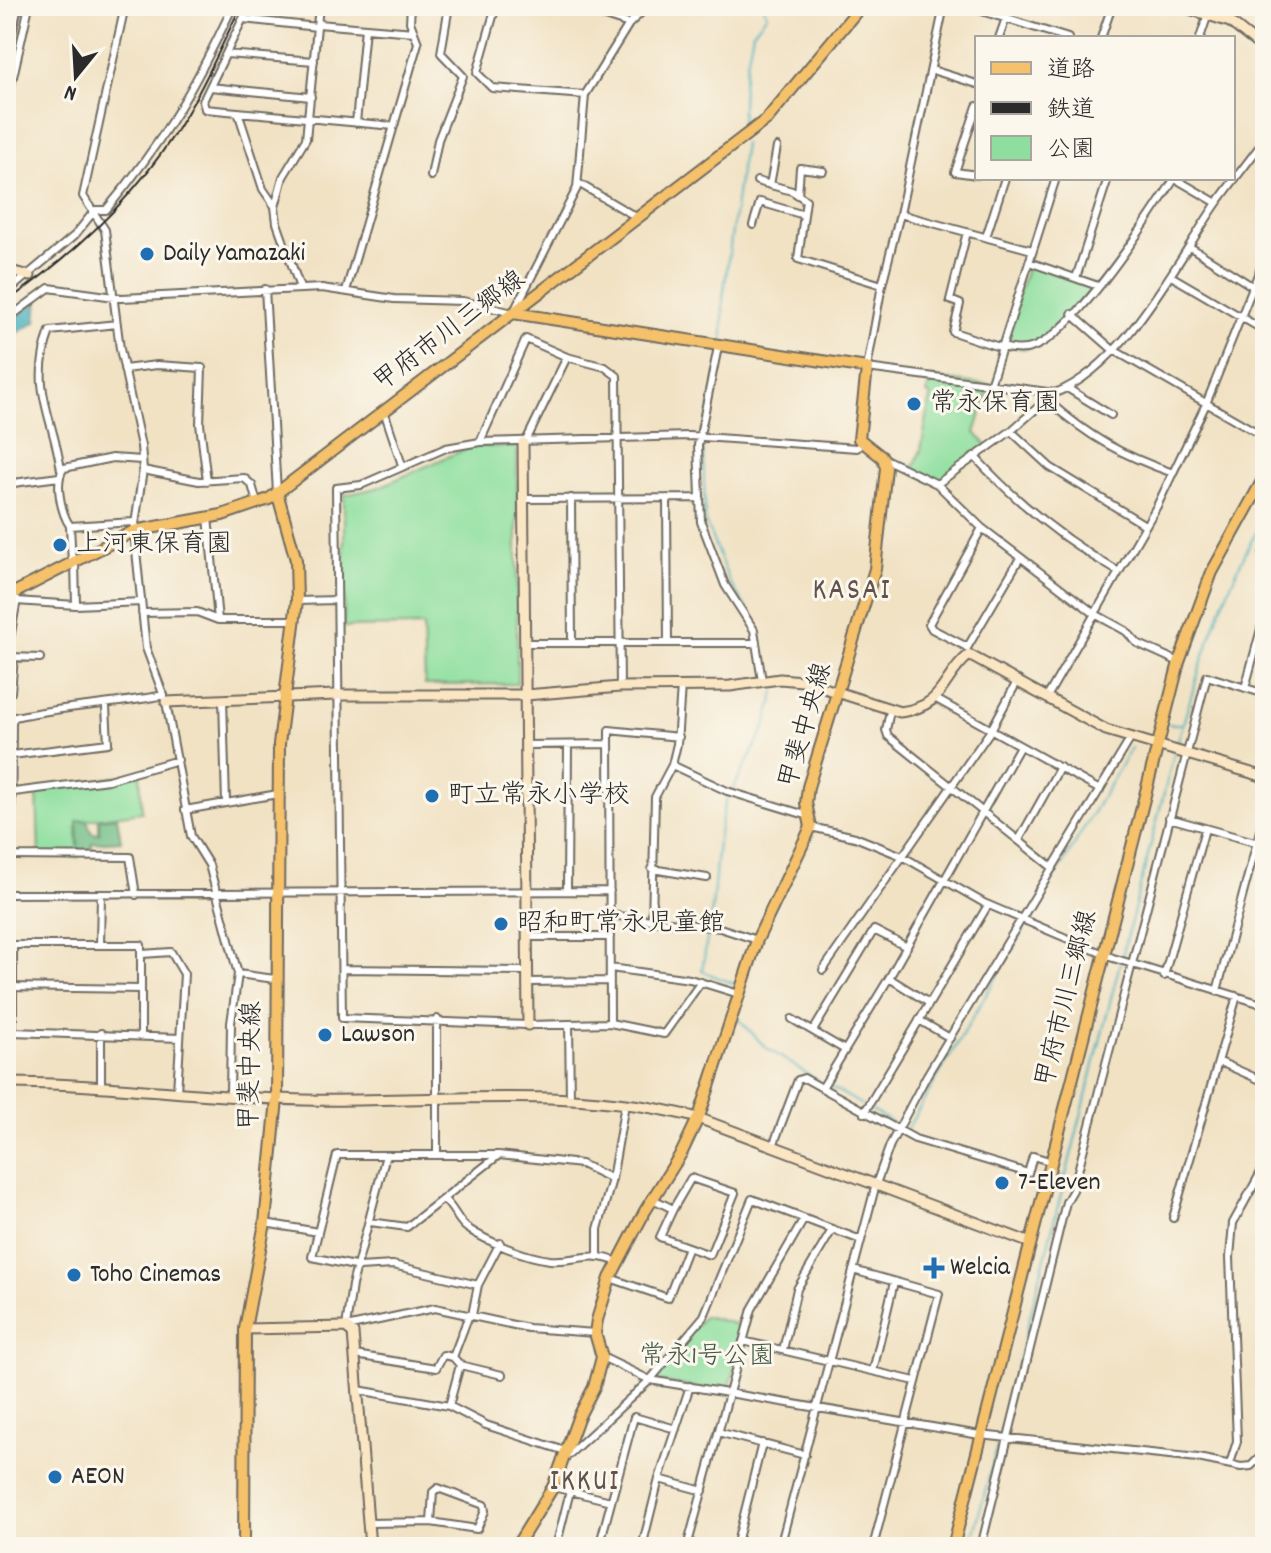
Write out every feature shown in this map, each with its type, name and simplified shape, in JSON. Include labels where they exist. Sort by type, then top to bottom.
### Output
[{"type":"main road","name":"甲府市川三郷線","points":[[13,597],[134,527],[208,517],[257,504],[277,492],[743,139],[767,119],[861,6]]},
{"type":"main road","points":[[513,313],[867,368],[858,431],[862,443],[883,458]]},
{"type":"main road","name":"甲斐中央線","points":[[602,1357],[595,1333],[600,1304],[610,1278],[698,1118],[757,940],[810,821],[808,787],[875,569],[886,468],[883,458]]},
{"type":"main road","name":"甲府市川三郷線","points":[[953,1547],[1049,1161],[1108,956],[1179,662],[1212,572],[1265,476]]},
{"type":"main road","name":"甲斐中央線","points":[[244,1547],[245,1329],[265,1223],[277,1099],[278,794],[283,696],[297,601],[296,560],[277,492]]},
{"type":"main road","points":[[516,1547],[553,1487],[563,1456],[594,1387],[602,1357]]},
{"type":"street","points":[[6,60],[18,6]]},
{"type":"street","points":[[6,108],[29,6]]},
{"type":"street","points":[[125,6],[83,196],[95,210],[105,230],[124,369],[142,460],[134,527],[146,648],[165,698],[191,836],[209,865],[238,974],[231,1023],[230,1096]]},
{"type":"street","points":[[95,210],[106,210],[152,156],[200,75],[233,6]]},
{"type":"street","points":[[249,6],[203,101],[205,109],[394,126]]},
{"type":"street","points":[[300,288],[277,223],[275,207],[283,177],[306,139],[319,6]]},
{"type":"street","points":[[346,291],[418,43],[411,6]]},
{"type":"street","points":[[449,6],[441,53],[463,76]]},
{"type":"street","points":[[477,73],[496,6]]},
{"type":"street","points":[[574,6],[629,24]]},
{"type":"street","points":[[6,320],[49,288],[114,297],[212,295],[300,288],[394,299],[463,301],[513,313],[578,183],[585,95],[629,24],[648,6]]},
{"type":"street","points":[[944,6],[882,285],[867,368],[1055,393]]},
{"type":"street","points":[[966,6],[1052,36]]},
{"type":"street","points":[[1102,36],[1112,6]]},
{"type":"street","points":[[1180,6],[1206,11],[1230,22],[1265,50]]},
{"type":"street","points":[[1200,36],[1206,11]]},
{"type":"street","points":[[1000,36],[1006,18]]},
{"type":"street","points":[[243,19],[414,32]]},
{"type":"street","points":[[356,123],[365,28]]},
{"type":"street","points":[[226,54],[314,61]]},
{"type":"street","points":[[932,70],[975,83]]},
{"type":"street","points":[[463,76],[477,73]]},
{"type":"street","points":[[477,73],[492,88],[585,95]]},
{"type":"street","points":[[431,176],[447,111],[463,76]]},
{"type":"street","points":[[210,87],[311,97]]},
{"type":"street","points":[[238,112],[263,189],[275,207]]},
{"type":"street","points":[[975,112],[955,172],[975,175]]},
{"type":"street","points":[[1235,179],[1265,139]]},
{"type":"street","points":[[770,185],[777,147]]},
{"type":"street","points":[[798,195],[800,168],[823,171]]},
{"type":"street","points":[[986,237],[1003,180]]},
{"type":"street","points":[[990,385],[1055,180]]},
{"type":"street","points":[[1076,278],[1107,180]]},
{"type":"street","points":[[967,232],[950,300],[960,304],[953,332],[1002,346],[1026,349],[1036,346],[1072,314],[1119,264],[1174,180]]},
{"type":"street","points":[[1178,180],[1217,203]]},
{"type":"street","points":[[937,484],[1011,431],[1055,393],[1067,388],[1112,349],[1171,276],[1234,180]]},
{"type":"street","points":[[757,181],[806,200],[798,259],[882,285]]},
{"type":"street","points":[[578,183],[638,218]]},
{"type":"street","points":[[753,225],[760,202],[804,215]]},
{"type":"street","points":[[6,293],[30,276],[75,235],[95,210]]},
{"type":"street","points":[[900,214],[1032,250]]},
{"type":"street","points":[[1190,247],[1255,288]]},
{"type":"street","points":[[1047,697],[1173,473],[1206,404],[1265,257]]},
{"type":"street","points":[[1029,262],[1098,286]]},
{"type":"street","points":[[6,270],[30,276]]},
{"type":"street","points":[[1171,276],[1241,320],[1265,331]]},
{"type":"street","points":[[265,289],[278,465],[277,492]]},
{"type":"street","points":[[1072,314],[1112,349],[1265,437]]},
{"type":"street","points":[[76,605],[70,526],[64,515],[57,437],[48,425],[40,384],[41,357],[50,331],[117,324]]},
{"type":"street","points":[[480,442],[526,339],[567,357],[605,367],[617,376],[620,687]]},
{"type":"street","points":[[721,347],[701,439],[701,522],[725,585],[754,630],[762,681]]},
{"type":"street","points":[[528,1025],[524,443],[567,357]]},
{"type":"street","points":[[124,369],[157,365],[202,368],[200,424],[207,481]]},
{"type":"street","points":[[1067,388],[1111,415]]},
{"type":"street","points":[[1048,401],[1084,433],[1111,449],[1173,473]]},
{"type":"street","points":[[384,411],[402,465]]},
{"type":"street","points":[[1011,431],[1050,467],[1145,525]]},
{"type":"street","points":[[701,982],[664,1034],[610,1023],[528,1025],[437,1019],[342,1018],[336,488],[361,485],[446,448],[480,442],[524,443],[619,435],[790,441],[838,448],[857,448],[862,443]]},
{"type":"street","points":[[974,456],[1005,490],[1034,514],[1091,556],[1119,572]]},
{"type":"street","points":[[6,484],[60,474],[112,458],[142,460]]},
{"type":"street","points":[[883,458],[937,484],[982,528],[1095,614],[1126,631],[1137,643],[1179,662]]},
{"type":"street","points":[[143,470],[207,481],[248,479],[257,504]]},
{"type":"street","points":[[571,498],[572,643]]},
{"type":"street","points":[[667,498],[668,643]]},
{"type":"street","points":[[524,499],[700,498]]},
{"type":"street","points":[[208,517],[218,620]]},
{"type":"street","points":[[70,526],[134,527]]},
{"type":"street","points":[[982,528],[929,624],[932,629],[1106,730],[1265,777]]},
{"type":"street","points":[[136,895],[130,857],[11,856],[9,793],[15,717],[59,707],[106,707],[165,698],[526,695],[620,687],[730,686],[794,679],[890,711],[915,710],[936,699],[968,651],[1020,558]]},
{"type":"street","points":[[6,692],[11,692],[9,656],[13,597],[76,605],[141,602]]},
{"type":"street","points":[[297,601],[337,600]]},
{"type":"street","points":[[142,613],[197,612],[218,620],[296,620]]},
{"type":"street","points":[[1245,688],[1265,614]]},
{"type":"street","points":[[525,643],[756,643]]},
{"type":"street","points":[[9,656],[40,658]]},
{"type":"street","points":[[981,1547],[1066,1202],[1073,1190],[1207,676],[1265,694]]},
{"type":"street","points":[[823,970],[991,730],[1018,680]]},
{"type":"street","points":[[652,921],[655,797],[672,765],[679,737],[681,685]]},
{"type":"street","points":[[223,699],[226,803]]},
{"type":"street","points":[[936,699],[1100,790]]},
{"type":"street","points":[[12,755],[108,743],[106,707]]},
{"type":"street","points":[[890,711],[886,730],[888,736],[953,784],[1053,868]]},
{"type":"street","points":[[610,1023],[609,730],[679,737]]},
{"type":"street","points":[[780,1547],[876,1184],[896,1131],[950,1038],[1026,922],[1053,868],[1131,738]]},
{"type":"street","points":[[526,745],[609,744]]},
{"type":"street","points":[[567,891],[568,745]]},
{"type":"street","points":[[822,1088],[907,947],[1020,746]]},
{"type":"street","points":[[9,793],[108,780],[178,760]]},
{"type":"street","points":[[672,765],[727,791],[902,856],[988,905],[1108,956],[1164,976],[1264,1003]]},
{"type":"street","points":[[1020,838],[1060,767]]},
{"type":"street","points":[[185,810],[278,794]]},
{"type":"street","points":[[1217,991],[1265,812]]},
{"type":"street","points":[[1169,818],[1265,845]]},
{"type":"street","points":[[1164,976],[1205,829]]},
{"type":"street","points":[[652,869],[707,878]]},
{"type":"street","points":[[6,894],[610,891]]},
{"type":"street","points":[[100,945],[101,895]]},
{"type":"street","points":[[864,1113],[988,905]]},
{"type":"street","points":[[610,915],[720,928],[757,940]]},
{"type":"street","points":[[813,1031],[874,930],[907,947]]},
{"type":"street","points":[[527,937],[610,937]]},
{"type":"street","points":[[141,1034],[141,945],[13,945],[10,987],[13,1032],[141,1034],[180,1038]]},
{"type":"street","points":[[142,954],[171,952],[184,974],[177,1092]]},
{"type":"street","points":[[610,968],[701,982],[739,994]]},
{"type":"street","points":[[342,969],[527,971]]},
{"type":"street","points":[[238,974],[275,979]]},
{"type":"street","points":[[889,978],[929,1003]]},
{"type":"street","points":[[528,982],[610,981]]},
{"type":"street","points":[[10,987],[141,989]]},
{"type":"street","points":[[1173,1218],[1237,996]]},
{"type":"street","points":[[437,1019],[437,1154]]},
{"type":"street","points":[[792,1019],[845,1050]]},
{"type":"street","points":[[919,1020],[950,1038]]},
{"type":"street","points":[[569,1024],[570,1100]]},
{"type":"street","points":[[101,1033],[101,1086]]},
{"type":"street","points":[[1220,1062],[1265,1082]]},
{"type":"street","points":[[773,1146],[798,1080],[804,1078],[896,1131],[926,1144],[1028,1173],[1033,1156],[1049,1161]]},
{"type":"street","points":[[6,1083],[101,1086],[277,1099],[570,1100],[625,1104],[698,1118],[1028,1242]]},
{"type":"street","points":[[598,1254],[598,1229],[612,1179],[625,1104]]},
{"type":"street","points":[[478,1285],[393,1265],[359,1267],[312,1257],[337,1155],[499,1155],[581,1164],[612,1179]]},
{"type":"street","points":[[346,1327],[352,1285],[386,1155]]},
{"type":"street","points":[[370,1222],[407,1227],[499,1155]]},
{"type":"street","points":[[1230,1464],[1237,1441],[1230,1257],[1233,1223],[1265,1165]]},
{"type":"street","points":[[691,1178],[735,1193],[710,1255],[660,1237],[673,1209],[691,1178]]},
{"type":"street","points":[[443,1199],[454,1207],[464,1227],[500,1243],[552,1260],[598,1254],[618,1262]]},
{"type":"street","points":[[653,1199],[673,1209]]},
{"type":"street","points":[[358,1390],[449,1406],[486,1425],[563,1456],[650,1380],[704,1316],[752,1199],[861,1240]]},
{"type":"street","points":[[687,1547],[752,1309],[804,1219]]},
{"type":"street","points":[[265,1223],[318,1232]]},
{"type":"street","points":[[783,1350],[797,1289],[832,1230]]},
{"type":"street","points":[[453,1357],[478,1285],[500,1243]]},
{"type":"street","points":[[610,1278],[668,1298],[688,1247]]},
{"type":"street","points":[[853,1270],[939,1294],[873,1547]]},
{"type":"street","points":[[873,1371],[894,1282]]},
{"type":"street","points":[[245,1329],[346,1327],[435,1308],[528,1328],[595,1333]]},
{"type":"street","points":[[346,1327],[353,1333],[370,1547]]},
{"type":"street","points":[[743,1341],[915,1381]]},
{"type":"street","points":[[355,1355],[436,1368],[443,1355],[453,1357],[460,1365],[502,1375]]},
{"type":"street","points":[[602,1357],[650,1380],[980,1435],[1251,1466],[1265,1452]]},
{"type":"street","points":[[449,1406],[460,1365]]},
{"type":"street","points":[[642,1547],[659,1479],[690,1386]]},
{"type":"street","points":[[599,1547],[634,1417],[676,1429]]},
{"type":"street","points":[[718,1432],[805,1455]]},
{"type":"street","points":[[736,1547],[762,1443]]},
{"type":"street","points":[[659,1479],[703,1491]]},
{"type":"street","points":[[553,1487],[611,1501]]},
{"type":"street","points":[[368,1523],[431,1522],[477,1529],[485,1511],[484,1505],[438,1488],[433,1492],[431,1522]]},
{"type":"street","points":[[556,1547],[570,1491]]},
{"type":"green space","points":[[1029,262],[1098,286],[1048,337],[1026,349],[1002,346]]},
{"type":"green space","points":[[930,378],[990,385],[975,433],[988,446],[937,484],[912,472],[921,450],[931,396],[927,394]]},
{"type":"green space","points":[[472,446],[517,447],[517,684],[425,685],[423,626],[344,627],[344,495],[377,488]]},
{"type":"green space","points":[[140,773],[142,812],[78,821],[79,857],[39,856],[37,790]]},
{"type":"green space","points":[[117,817],[121,841],[92,843],[92,850],[78,850],[77,821],[87,820],[92,833],[99,834],[99,819]]},
{"type":"green space","name":"常永1号公園","points":[[704,1316],[746,1327],[728,1393],[650,1380]]},
{"type":"water","points":[[38,300],[36,322],[6,339],[6,326]]},
{"type":"waterway","points":[[6,84],[23,6]]},
{"type":"waterway","points":[[741,133],[743,83],[753,32],[767,15],[763,6]]},
{"type":"waterway","points":[[723,343],[723,298],[744,143]]},
{"type":"waterway","points":[[723,349],[703,440],[705,521],[730,583],[758,626],[766,672]]},
{"type":"waterway","points":[[1176,748],[1224,601],[1265,517]]},
{"type":"waterway","points":[[733,789],[765,728],[775,692]]},
{"type":"waterway","points":[[1169,724],[1182,724]]},
{"type":"waterway","points":[[907,1129],[1131,748]]},
{"type":"waterway","points":[[1122,957],[1174,754]]},
{"type":"waterway","points":[[710,922],[720,829],[727,798]]},
{"type":"waterway","points":[[708,933],[702,971],[737,985]]},
{"type":"waterway","points":[[1000,1434],[1120,963]]},
{"type":"waterway","points":[[739,1019],[765,1047],[820,1082]]},
{"type":"waterway","points":[[829,1086],[862,1105]]},
{"type":"waterway","points":[[869,1109],[891,1122]]},
{"type":"waterway","points":[[1053,1175],[1064,1177]]},
{"type":"waterway","points":[[970,1547],[999,1440]]},
{"type":"railway","points":[[6,302],[83,241],[149,169],[194,102],[241,6]]},
{"type":"place","name":"Daily Yamazaki","points":[[147,254]]},
{"type":"place","name":"常永保育園","points":[[914,404]]},
{"type":"place","name":"上河東保育園","points":[[60,545]]},
{"type":"place","name":"町立常永小学校","points":[[432,796]]},
{"type":"place","name":"昭和町常永児童館","points":[[501,924]]},
{"type":"place","name":"Lawson","points":[[325,1035]]},
{"type":"place","name":"7-Eleven","points":[[1002,1183]]},
{"type":"place","name":"Welcia","points":[[934,1268]]},
{"type":"place","name":"Toho Cinemas","points":[[74,1275]]},
{"type":"place","name":"AEON","points":[[55,1477]]},
{"type":"district","name":"KASAI","points":[[852,592]]},
{"type":"district","name":"IKKUI","points":[[585,1483]]}]
